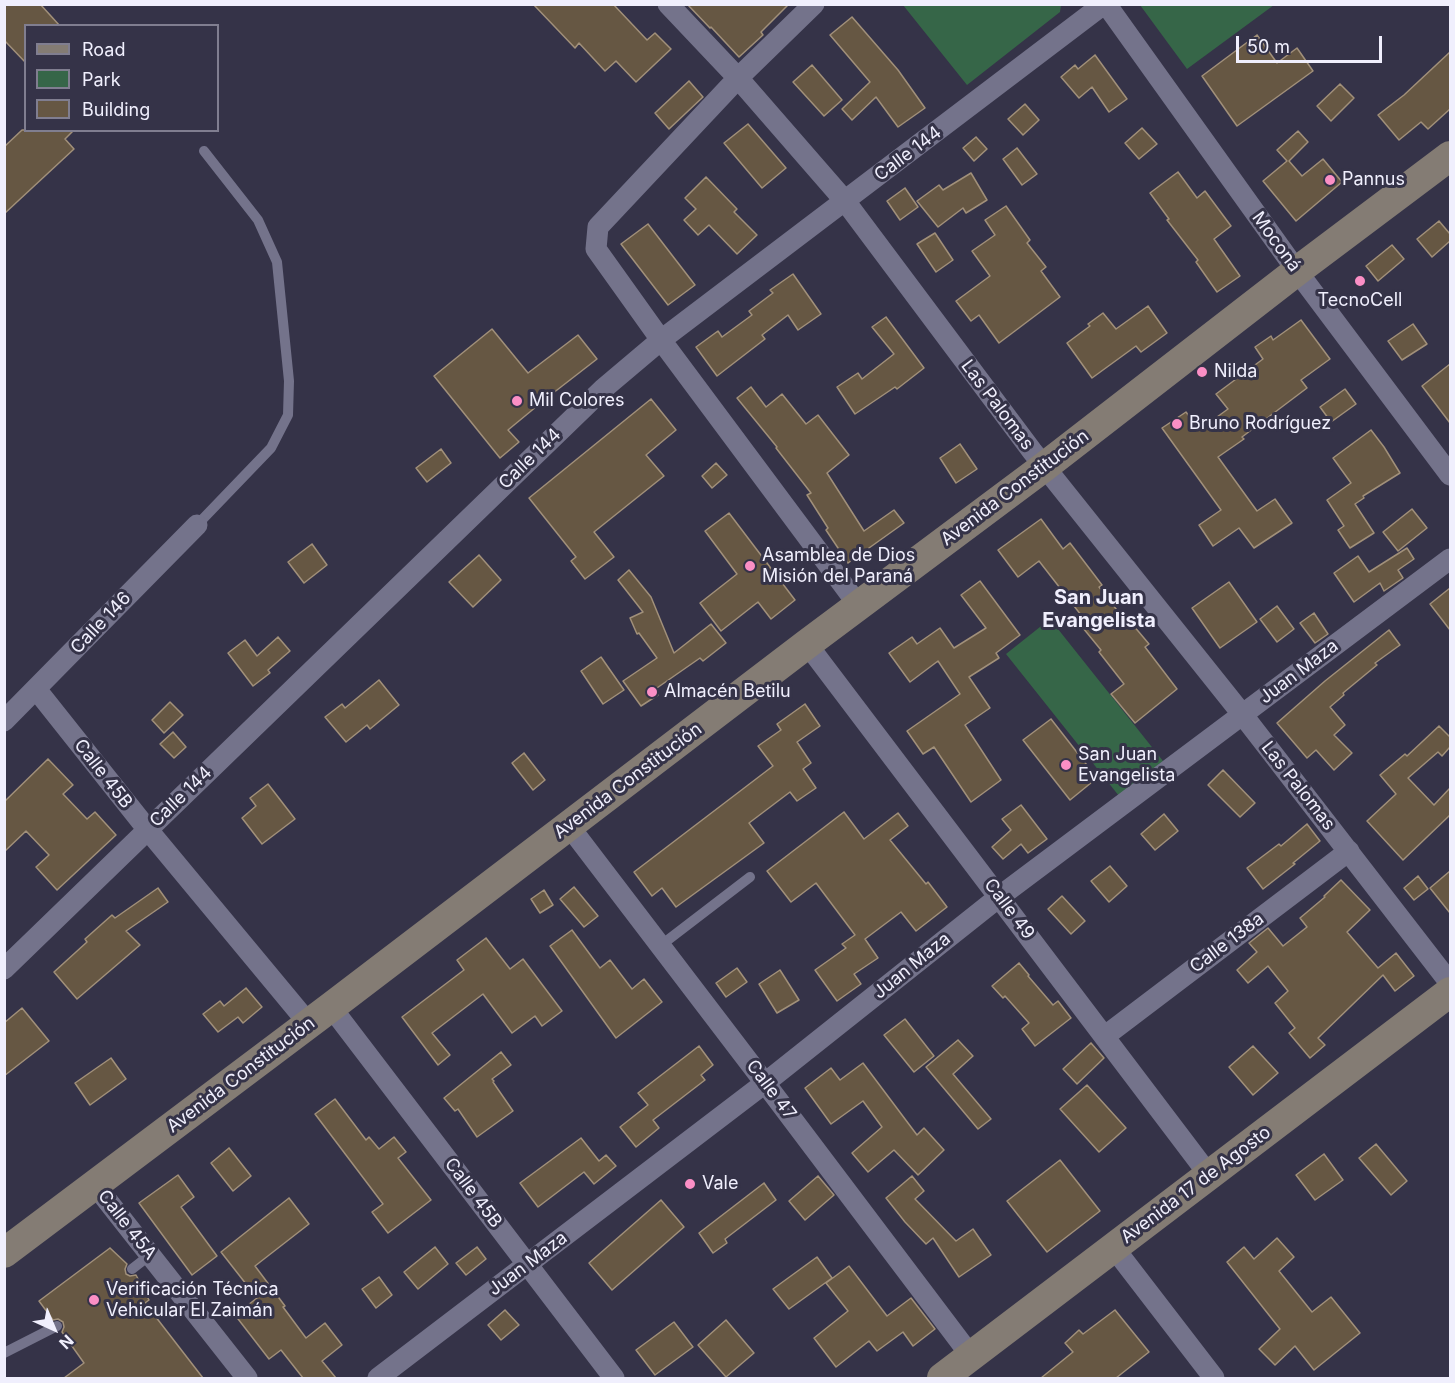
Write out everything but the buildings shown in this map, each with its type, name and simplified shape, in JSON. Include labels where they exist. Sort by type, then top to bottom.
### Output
[{"type":"main road","name":"Avenida Constitución","points":[[4,1253],[1044,467],[1450,156]]},
{"type":"main road","name":"Avenida 17 de Agosto","points":[[942,1378],[1450,992]]},
{"type":"street","name":"Las Palomas","points":[[668,4],[738,78],[845,201],[1044,467],[1242,714],[1450,983]]},
{"type":"street","points":[[814,4],[738,78],[598,226],[596,249],[859,606]]},
{"type":"street","name":"Calle 144","points":[[4,969],[603,389],[661,340],[1105,4]]},
{"type":"street","name":"Moconá","points":[[1105,4],[1297,271],[1450,475]]},
{"type":"street","name":"Calle 146","points":[[4,721],[197,525]]},
{"type":"street","name":"Juan Maza","points":[[378,1378],[765,1083],[999,897],[1450,559]]},
{"type":"street","name":"Calle 49","points":[[807,644],[1209,1175]]},
{"type":"street","name":"Calle 45B","points":[[36,689],[148,830],[320,1015],[528,1264],[614,1378]]},
{"type":"street","name":"Calle 47","points":[[568,826],[971,1356]]},
{"type":"street","name":"Calle 138a","points":[[1105,1036],[1349,851]]},
{"type":"street","name":"Calle 45A","points":[[96,1185],[247,1378]]},
{"type":"street","points":[[1114,1248],[1214,1378]]},
{"type":"lane","points":[[197,525],[272,448],[288,415],[289,392],[277,262],[258,220],[204,150]]},
{"type":"lane","points":[[660,946],[750,877]]},
{"type":"lane","points":[[132,1269],[150,1255]]},
{"type":"lane","points":[[4,1353],[57,1326]]},
{"type":"green space","points":[[1140,4],[1274,5],[1187,69]]},
{"type":"green space","points":[[903,5],[1061,5],[1060,12],[967,85]]},
{"type":"green space","points":[[1050,619],[1163,761],[1119,796],[1006,654]]},
{"type":"place","name":"Pannus","points":[[1330,180]]},
{"type":"place","name":"TecnoCell","points":[[1360,281]]},
{"type":"place","name":"Nilda","points":[[1202,372]]},
{"type":"place","name":"Mil Colores","points":[[517,401]]},
{"type":"place","name":"Bruno Rodríguez","points":[[1177,424]]},
{"type":"place","name":"Asamblea de Dios Misión del Paraná","points":[[750,566]]},
{"type":"place","name":"Almacén Betilu","points":[[652,692]]},
{"type":"place","name":"San Juan Evangelista","points":[[1066,765]]},
{"type":"place","name":"Vale","points":[[690,1184]]},
{"type":"place","name":"Verificación Técnica Vehicular El Zaimán","points":[[94,1300]]},
{"type":"district","name":"San Juan Evangelista","points":[[1099,610]]}]
